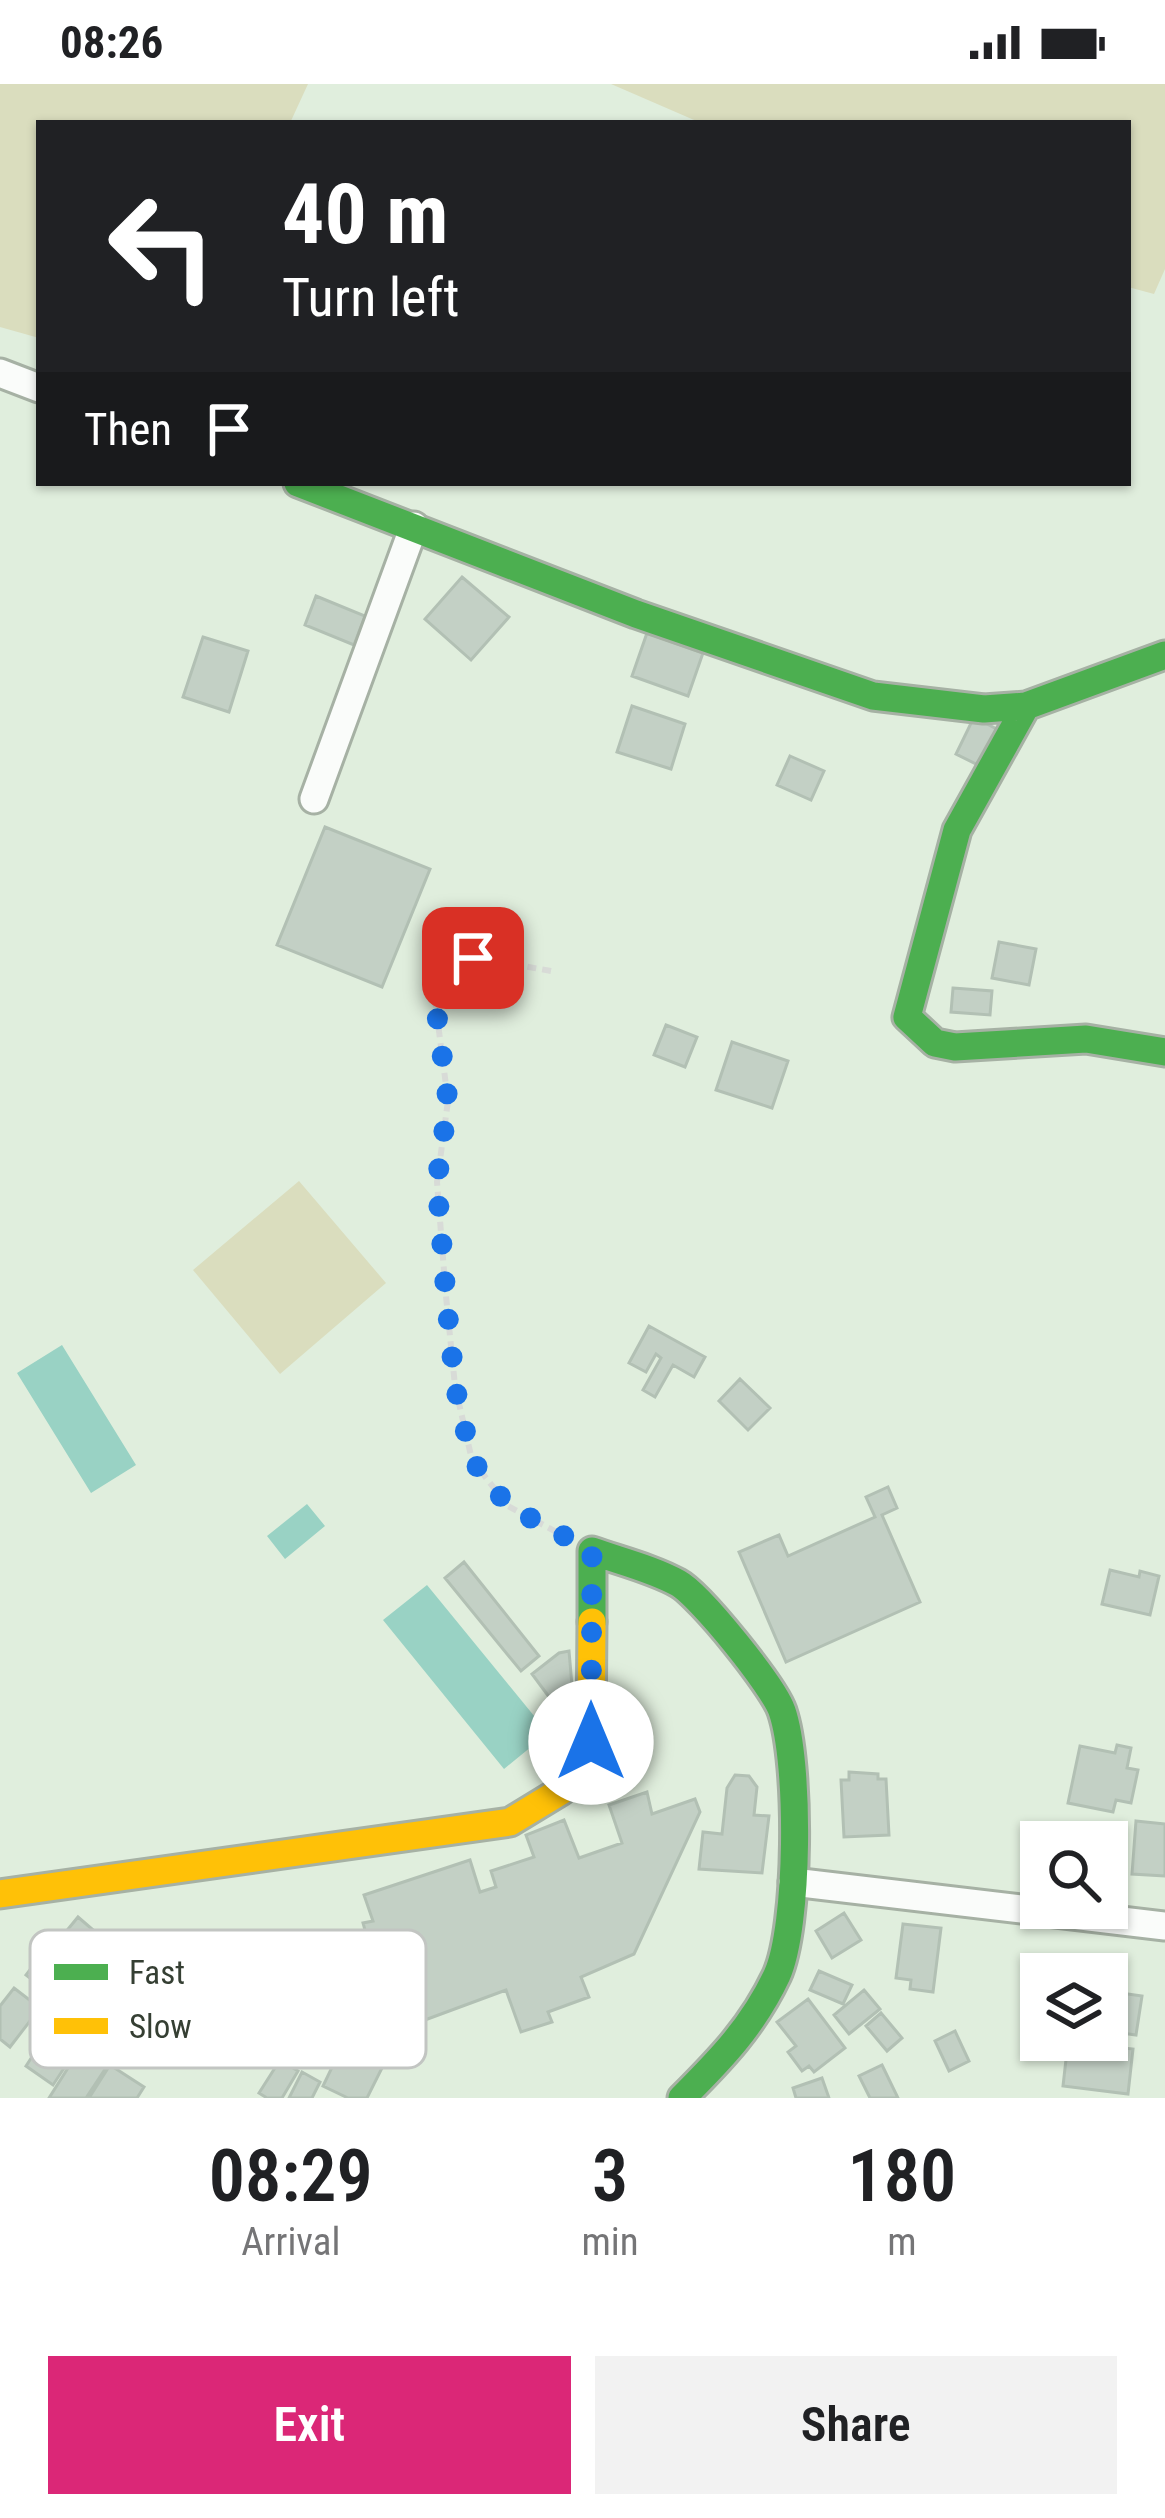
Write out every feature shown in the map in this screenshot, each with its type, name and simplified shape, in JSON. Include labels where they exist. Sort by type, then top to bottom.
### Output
[{"type":"street","points":[[0,374],[36,387]]},
{"type":"street","points":[[306,486],[636,614],[873,696],[984,709],[1026,706],[1165,655]]},
{"type":"street","points":[[314,799],[414,526]]},
{"type":"street","points":[[1026,706],[956,830],[908,1017],[935,1042],[955,1048],[1101,1038],[1129,1040],[1165,1052]]},
{"type":"street","points":[[0,1894],[510,1822],[561,1791],[591,1742],[592,1551],[681,1584],[729,1635],[782,1709],[796,1803],[794,1882],[779,1971],[740,2041],[682,2098]]},
{"type":"street","points":[[794,1882],[1165,1926]]},
{"type":"path","points":[[551,971],[473,958],[435,1000],[448,1101],[437,1182],[455,1386],[472,1460],[508,1506],[592,1551]]},
{"type":"green space","points":[[0,84],[308,84],[291,120],[36,120],[36,337],[0,327]]},
{"type":"green space","points":[[611,84],[1165,84],[1165,269],[1154,294],[1131,288],[1131,120],[694,120]]},
{"type":"green space","points":[[299,1181],[386,1283],[280,1374],[193,1270]]},
{"type":"water","points":[[62,1345],[136,1465],[91,1493],[17,1373]]},
{"type":"water","points":[[307,1504],[325,1526],[285,1559],[267,1536]]},
{"type":"water","points":[[427,1585],[548,1733],[504,1769],[383,1620]]},
{"type":"building","points":[[462,577],[509,617],[471,660],[425,619]]},
{"type":"building","points":[[316,596],[365,616],[354,645],[305,625]]},
{"type":"building","points":[[647,633],[703,653],[688,696],[632,676]]},
{"type":"building","points":[[203,637],[248,651],[229,712],[183,697]]},
{"type":"building","points":[[632,706],[685,724],[671,769],[617,752]]},
{"type":"building","points":[[974,717],[1004,733],[986,769],[956,754]]},
{"type":"building","points":[[790,756],[824,771],[811,800],[777,785]]},
{"type":"building","points":[[325,827],[430,869],[382,987],[277,945]]},
{"type":"building","points":[[999,942],[1036,949],[1029,985],[992,978]]},
{"type":"building","points":[[953,988],[992,991],[990,1015],[951,1012]]},
{"type":"building","points":[[666,1025],[697,1037],[685,1067],[654,1055]]},
{"type":"building","points":[[732,1042],[788,1061],[772,1108],[716,1090]]},
{"type":"building","points":[[649,1326],[705,1357],[694,1377],[673,1365],[655,1397],[643,1390],[661,1358],[656,1354],[646,1372],[629,1363]]},
{"type":"building","points":[[740,1379],[770,1408],[748,1430],[719,1401]]},
{"type":"building","points":[[888,1487],[897,1508],[882,1515],[920,1602],[786,1662],[739,1552],[779,1535],[788,1556],[875,1517],[866,1497]]},
{"type":"building","points":[[464,1562],[539,1656],[521,1671],[445,1578]]},
{"type":"building","points":[[1110,1570],[1159,1576],[1150,1615],[1102,1604]]},
{"type":"building","points":[[569,1651],[573,1697],[558,1709],[532,1674]]},
{"type":"building","points":[[1117,1745],[1131,1748],[1127,1768],[1138,1770],[1131,1803],[1116,1800],[1113,1812],[1068,1803],[1080,1746],[1115,1753]]},
{"type":"building","points":[[849,1772],[886,1779],[889,1835],[844,1837],[841,1780],[849,1780]]},
{"type":"building","points":[[735,1775],[749,1776],[757,1787],[754,1815],[769,1816],[762,1873],[699,1869],[703,1832],[722,1834],[727,1788]]},
{"type":"building","points":[[647,1792],[652,1814],[695,1799],[700,1812],[634,1954],[581,1977],[589,1997],[548,2012],[552,2022],[521,2032],[506,1990],[426,2020],[426,1930],[365,1930],[363,1923],[373,1921],[364,1895],[470,1860],[480,1892],[496,1887],[491,1871],[534,1857],[526,1835],[564,1820],[579,1858],[622,1843],[609,1805]]},
{"type":"building","points":[[1136,1821],[1165,1824],[1165,1876],[1132,1874]]},
{"type":"building","points":[[844,1913],[861,1940],[832,1958],[816,1931]]},
{"type":"building","points":[[78,1917],[93,1930],[67,1930]]},
{"type":"building","points":[[903,1924],[941,1928],[933,1992],[910,1989],[911,1980],[896,1978]]},
{"type":"building","points":[[819,1971],[852,1985],[843,2004],[810,1990]]},
{"type":"building","points":[[14,1988],[30,2000],[30,2021],[10,2047],[0,2039],[0,2006]]},
{"type":"building","points":[[864,1990],[880,2009],[849,2034],[834,2015]]},
{"type":"building","points":[[1128,1994],[1142,1996],[1136,2035],[1128,2034]]},
{"type":"building","points":[[808,1999],[845,2048],[814,2072],[809,2066],[802,2071],[788,2052],[796,2046],[777,2022]]},
{"type":"building","points":[[881,2013],[902,2038],[887,2051],[866,2026]]},
{"type":"building","points":[[955,2031],[969,2061],[949,2071],[935,2041]]},
{"type":"building","points":[[1128,2048],[1133,2049],[1128,2094],[1063,2086],[1066,2061],[1128,2061]]},
{"type":"building","points":[[30,2060],[30,2068],[64,2068],[53,2085],[26,2066]]},
{"type":"building","points":[[882,2065],[898,2098],[870,2098],[859,2076]]},
{"type":"building","points":[[68,2068],[106,2068],[86,2098],[49,2098]]},
{"type":"building","points":[[108,2068],[144,2087],[137,2098],[89,2098]]},
{"type":"building","points":[[275,2068],[298,2071],[282,2098],[259,2093]]},
{"type":"building","points":[[332,2068],[382,2068],[367,2098],[348,2098],[323,2086]]},
{"type":"building","points":[[302,2072],[320,2082],[312,2098],[289,2098]]},
{"type":"building","points":[[822,2078],[829,2098],[796,2098],[793,2088]]},
{"type":"traffic: fast","points":[[306,486],[636,614],[873,696],[984,709],[1026,706],[1165,655]]},
{"type":"traffic: fast","points":[[1026,706],[957,830],[907,1017],[935,1043],[955,1047],[1086,1039],[1165,1052]]},
{"type":"traffic: fast","points":[[592,1622],[592,1551],[678,1583],[718,1622],[765,1683],[782,1711],[788,1735],[795,1844],[784,1952],[777,1975],[747,2026],[682,2098]]},
{"type":"traffic: slow","points":[[0,1894],[510,1822],[561,1791],[591,1742],[592,1622]]},
{"type":"route","points":[[473,958],[435,1000],[448,1101],[437,1182],[455,1386],[472,1460],[508,1506],[592,1551],[591,1742]]}]
